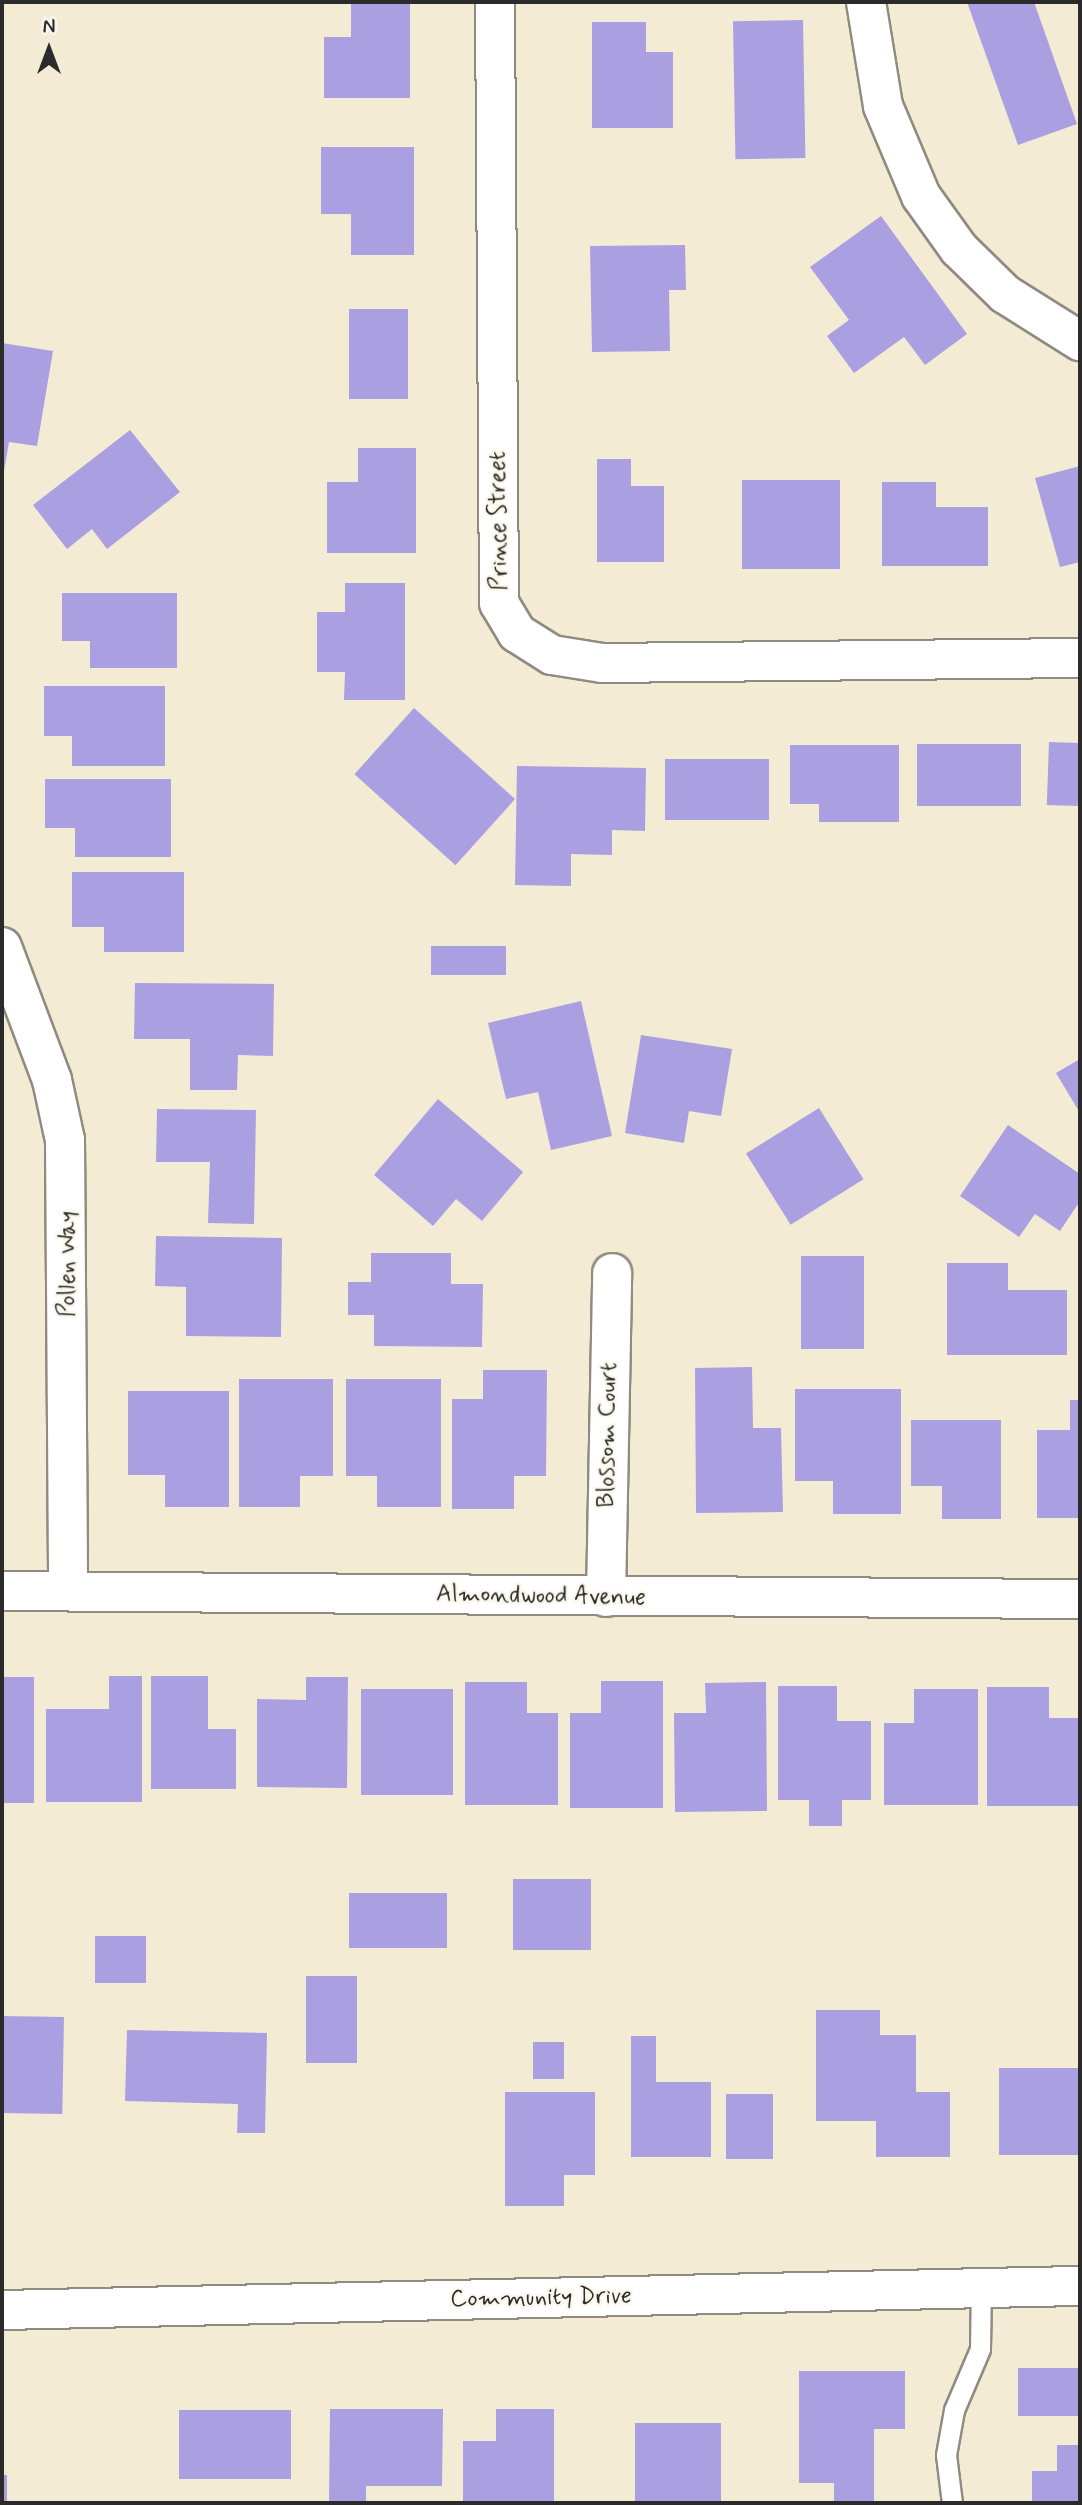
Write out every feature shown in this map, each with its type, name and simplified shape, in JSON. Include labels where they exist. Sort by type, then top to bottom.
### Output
[{"type":"street","name":"Prince Street","points":[[495,2],[499,603],[517,633],[552,655],[602,663],[1080,659]]},
{"type":"street","points":[[866,2],[883,106],[921,196],[959,249],[1005,294],[1080,341]]},
{"type":"street","name":"Pollen Way","points":[[2,947],[52,1080],[65,1140],[68,1591]]},
{"type":"street","name":"Blossom Court","points":[[606,1597],[612,1273]]},
{"type":"street","name":"Almondwood Avenue","points":[[2,1591],[1080,1599]]},
{"type":"street","name":"Community Drive","points":[[2,2309],[1080,2286]]},
{"type":"lane","points":[[952,2503],[946,2455],[954,2410],[979,2349],[981,2288]]},
{"type":"building","points":[[351,2],[410,2],[410,98],[324,98],[324,37],[351,37]]},
{"type":"building","points":[[967,2],[1034,2],[1077,124],[1018,145]]},
{"type":"building","points":[[803,20],[805,158],[735,159],[733,21]]},
{"type":"building","points":[[592,22],[646,22],[646,52],[673,52],[673,128],[592,128]]},
{"type":"building","points":[[321,147],[414,147],[414,255],[351,255],[351,214],[321,214]]},
{"type":"building","points":[[881,216],[967,334],[925,365],[904,337],[854,373],[827,336],[849,320],[810,267]]},
{"type":"building","points":[[685,245],[686,290],[669,290],[670,351],[592,352],[590,246]]},
{"type":"building","points":[[349,309],[408,309],[408,399],[349,399]]},
{"type":"building","points":[[2,343],[53,351],[37,446],[9,442],[4,471]]},
{"type":"building","points":[[130,430],[180,492],[107,549],[92,529],[67,549],[33,505]]},
{"type":"building","points":[[358,448],[416,448],[416,553],[327,553],[327,482],[358,482]]},
{"type":"building","points":[[597,459],[631,459],[631,486],[664,486],[664,562],[597,562]]},
{"type":"building","points":[[1080,466],[1080,562],[1060,567],[1035,478]]},
{"type":"building","points":[[742,480],[840,480],[840,569],[742,569]]},
{"type":"building","points":[[882,482],[936,482],[936,507],[988,507],[988,566],[882,566]]},
{"type":"building","points":[[345,583],[405,583],[405,700],[344,700],[345,672],[317,672],[317,612],[345,612]]},
{"type":"building","points":[[62,593],[177,593],[177,668],[90,668],[90,641],[62,641]]},
{"type":"building","points":[[44,686],[165,686],[165,766],[72,766],[72,736],[44,736]]},
{"type":"building","points":[[414,708],[515,799],[456,865],[354,774]]},
{"type":"building","points":[[1049,742],[1080,743],[1078,806],[1047,805]]},
{"type":"building","points":[[917,744],[1021,744],[1021,806],[917,806]]},
{"type":"building","points":[[790,745],[899,745],[899,822],[819,822],[819,804],[790,804]]},
{"type":"building","points":[[665,759],[769,759],[769,820],[665,820]]},
{"type":"building","points":[[517,766],[646,768],[645,831],[612,830],[612,855],[571,854],[571,886],[515,885]]},
{"type":"building","points":[[45,779],[171,779],[171,857],[75,857],[75,828],[45,828]]},
{"type":"building","points":[[72,872],[184,872],[184,952],[104,952],[104,927],[72,927]]},
{"type":"building","points":[[431,946],[506,946],[506,975],[431,975]]},
{"type":"building","points":[[135,983],[274,984],[273,1056],[238,1055],[237,1090],[190,1090],[190,1039],[134,1039]]},
{"type":"building","points":[[581,1001],[612,1136],[551,1150],[538,1092],[506,1099],[488,1023]]},
{"type":"building","points":[[641,1035],[732,1049],[721,1116],[689,1111],[684,1143],[625,1133]]},
{"type":"building","points":[[1080,1059],[1080,1113],[1056,1073]]},
{"type":"building","points":[[438,1099],[523,1172],[482,1221],[456,1199],[433,1226],[374,1175]]},
{"type":"building","points":[[819,1108],[864,1179],[791,1225],[746,1154]]},
{"type":"building","points":[[157,1109],[256,1110],[254,1224],[208,1223],[210,1162],[156,1162]]},
{"type":"building","points":[[1008,1125],[1080,1174],[1080,1201],[1060,1231],[1035,1214],[1019,1237],[960,1196]]},
{"type":"building","points":[[156,1236],[282,1238],[281,1337],[186,1336],[186,1287],[155,1286]]},
{"type":"building","points":[[371,1253],[451,1253],[451,1284],[483,1284],[482,1347],[374,1346],[374,1315],[348,1315],[348,1282],[371,1282]]},
{"type":"building","points":[[801,1256],[864,1256],[864,1349],[801,1349]]},
{"type":"building","points":[[947,1263],[1008,1263],[1008,1290],[1067,1290],[1067,1355],[947,1355]]},
{"type":"building","points":[[752,1367],[753,1428],[781,1428],[783,1512],[696,1513],[695,1368]]},
{"type":"building","points":[[483,1370],[547,1370],[546,1476],[514,1476],[514,1509],[452,1509],[452,1399],[483,1399]]},
{"type":"building","points":[[239,1379],[333,1379],[333,1476],[300,1476],[300,1507],[239,1507]]},
{"type":"building","points":[[346,1379],[441,1379],[441,1507],[377,1507],[377,1476],[346,1476]]},
{"type":"building","points":[[795,1389],[901,1389],[901,1514],[833,1514],[833,1481],[795,1481]]},
{"type":"building","points":[[128,1391],[229,1391],[229,1507],[165,1507],[165,1475],[128,1475]]},
{"type":"building","points":[[1070,1400],[1080,1400],[1080,1518],[1037,1518],[1037,1430],[1070,1430]]},
{"type":"building","points":[[911,1420],[1001,1420],[1001,1519],[942,1519],[942,1486],[911,1486]]},
{"type":"building","points":[[109,1676],[142,1676],[142,1802],[46,1802],[46,1709],[109,1709]]},
{"type":"building","points":[[151,1676],[208,1676],[208,1729],[236,1729],[236,1789],[151,1789]]},
{"type":"building","points":[[2,1677],[34,1677],[34,1803],[2,1803]]},
{"type":"building","points":[[306,1677],[348,1677],[347,1788],[257,1787],[257,1699],[306,1700]]},
{"type":"building","points":[[601,1681],[663,1681],[663,1808],[570,1808],[570,1713],[601,1713]]},
{"type":"building","points":[[465,1682],[527,1682],[527,1713],[558,1713],[558,1805],[465,1805]]},
{"type":"building","points":[[766,1682],[767,1811],[675,1812],[674,1713],[706,1713],[705,1683]]},
{"type":"building","points":[[778,1686],[837,1686],[837,1721],[871,1721],[871,1800],[842,1800],[842,1826],[809,1826],[809,1800],[778,1800]]},
{"type":"building","points":[[987,1687],[1049,1687],[1049,1718],[1080,1718],[1080,1806],[987,1806]]},
{"type":"building","points":[[361,1689],[453,1689],[453,1795],[361,1795]]},
{"type":"building","points":[[914,1689],[978,1689],[978,1805],[884,1805],[884,1723],[914,1723]]},
{"type":"building","points":[[513,1879],[591,1879],[591,1950],[513,1950]]},
{"type":"building","points":[[349,1893],[447,1893],[447,1948],[349,1948]]},
{"type":"building","points":[[95,1936],[146,1936],[146,1983],[95,1983]]},
{"type":"building","points":[[306,1976],[357,1976],[357,2063],[306,2063]]},
{"type":"building","points":[[816,2010],[880,2010],[880,2035],[916,2035],[916,2092],[950,2092],[950,2157],[876,2157],[876,2121],[816,2121]]},
{"type":"building","points":[[2,2016],[64,2017],[62,2114],[2,2113]]},
{"type":"building","points":[[127,2030],[267,2033],[265,2133],[237,2133],[238,2104],[125,2101]]},
{"type":"building","points":[[631,2036],[656,2036],[656,2082],[711,2082],[711,2157],[631,2157]]},
{"type":"building","points":[[533,2042],[564,2042],[564,2079],[533,2079]]},
{"type":"building","points":[[999,2068],[1080,2068],[1080,2155],[999,2155]]},
{"type":"building","points":[[505,2092],[595,2092],[595,2175],[564,2175],[564,2206],[505,2206]]},
{"type":"building","points":[[726,2094],[773,2094],[773,2159],[726,2159]]},
{"type":"building","points":[[1018,2368],[1080,2368],[1080,2416],[1018,2416]]},
{"type":"building","points":[[799,2371],[905,2371],[905,2429],[874,2429],[874,2503],[834,2503],[834,2483],[799,2483]]},
{"type":"building","points":[[330,2409],[443,2409],[442,2486],[366,2486],[366,2503],[329,2503]]},
{"type":"building","points":[[496,2409],[554,2409],[554,2503],[463,2503],[463,2441],[496,2441]]},
{"type":"building","points":[[179,2410],[291,2410],[291,2479],[179,2479]]},
{"type":"building","points":[[635,2423],[721,2423],[721,2503],[635,2503]]},
{"type":"building","points":[[1057,2445],[1080,2445],[1080,2503],[1032,2503],[1032,2471],[1057,2471]]},
{"type":"building","points":[[2,2475],[7,2475],[7,2503],[2,2503]]}]
